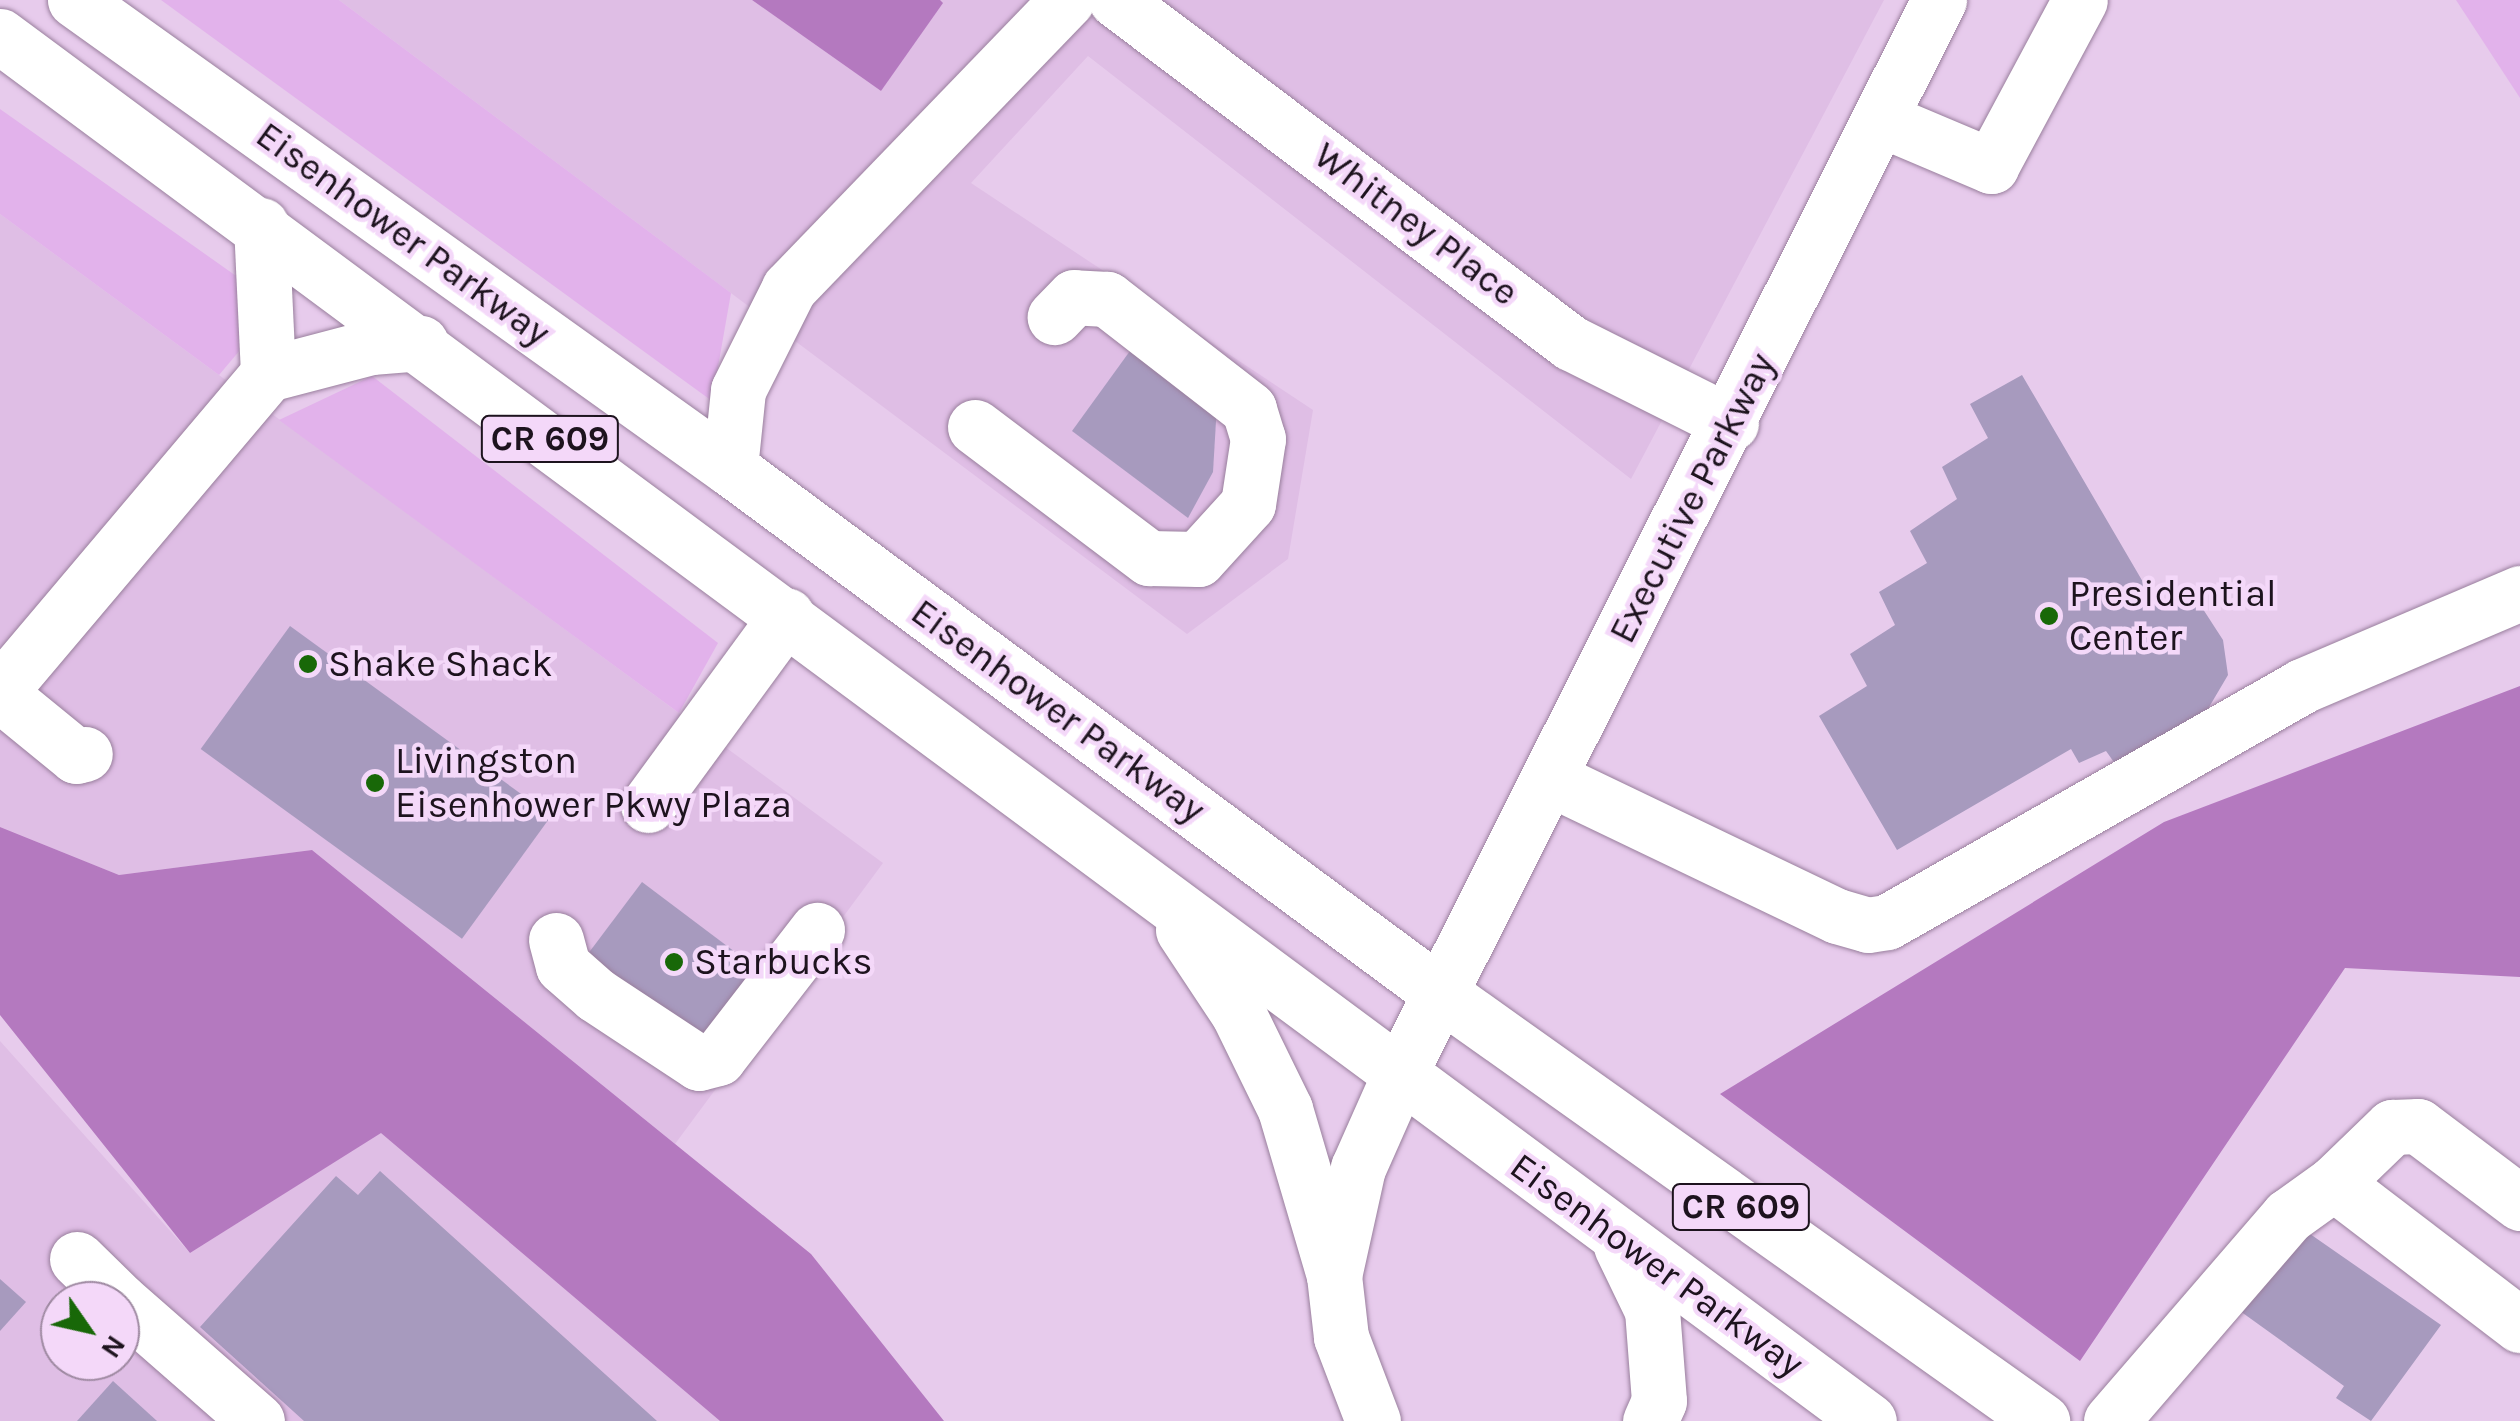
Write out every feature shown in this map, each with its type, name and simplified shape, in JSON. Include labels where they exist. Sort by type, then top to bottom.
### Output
[{"type":"main road","name":"Eisenhower Parkway","points":[[75,0],[730,468],[1440,993],[2042,1421]]},
{"type":"main road","points":[[730,468],[738,390],[789,288],[1067,0]]},
{"type":"main road","name":"Whitney Place","points":[[1116,0],[1571,343],[1731,423]]},
{"type":"main road","name":"Executive Parkway","points":[[1334,1276],[1358,1168],[1400,1073],[1731,423],[1939,0]]},
{"type":"main road","points":[[1880,120],[1991,166],[2080,0]]},
{"type":"main road","name":"Eisenhower Parkway","points":[[0,36],[787,614],[1617,1239],[1870,1421]]},
{"type":"main road","points":[[261,225],[268,374]]},
{"type":"main road","points":[[975,426],[1149,558],[1198,559],[1248,504],[1258,440],[1250,409],[1107,298],[1074,297],[1055,317]]},
{"type":"main road","points":[[85,754],[76,756],[0,693],[268,374],[371,347],[421,343]]},
{"type":"main road","points":[[1551,778],[1836,916],[1886,922],[2302,686],[2520,593]]},
{"type":"main road","points":[[648,805],[787,614]]},
{"type":"main road","points":[[1162,898],[1238,1014],[1285,1109],[1334,1276],[1341,1336],[1373,1421]]},
{"type":"main road","points":[[556,940],[562,966],[596,996],[699,1063],[718,1058],[816,930]]},
{"type":"main road","points":[[2111,1421],[2288,1216],[2334,1183],[2392,1126],[2418,1126],[2520,1203]]},
{"type":"main road","points":[[2334,1183],[2520,1325]]},
{"type":"main road","points":[[1617,1239],[1652,1310],[1659,1401],[1650,1421]]},
{"type":"main road","points":[[77,1258],[100,1281]]},
{"type":"main road","points":[[140,1319],[257,1421]]},
{"type":"shaded area","points":[[161,0],[339,0],[731,293],[712,401]]},
{"type":"shaded area","points":[[339,0],[752,0],[881,91],[940,0],[1884,0],[1631,479],[1088,56],[971,183],[1313,410],[1288,559],[1187,634]]},
{"type":"shaded area","points":[[752,0],[940,0],[943,3],[881,91]]},
{"type":"shaded area","points":[[2456,0],[2520,0],[2520,98]]},
{"type":"shaded area","points":[[0,109],[239,278],[246,343],[219,375],[0,214]]},
{"type":"shaded area","points":[[0,214],[883,863],[675,1144],[312,850],[119,875],[0,827]]},
{"type":"shaded area","points":[[372,376],[718,643],[679,713],[279,420]]},
{"type":"shaded area","points":[[2520,686],[2520,977],[2345,968],[2080,1361],[1720,1094],[2164,822]]},
{"type":"shaded area","points":[[0,827],[119,875],[312,850],[811,1254],[944,1421],[720,1421],[381,1133],[190,1253],[0,1015]]},
{"type":"shaded area","points":[[0,1041],[190,1253],[381,1132],[720,1421],[0,1421]]},
{"type":"building","points":[[1135,344],[1217,404],[1213,472],[1188,518],[1072,431]]},
{"type":"building","name":"Presidential Center","points":[[2022,375],[2157,606],[2190,589],[2223,640],[2228,675],[2205,714],[2116,765],[2106,751],[2079,763],[2071,749],[1897,850],[1819,716],[1867,686],[1850,654],[1895,625],[1879,592],[1927,563],[1910,531],[1957,499],[1942,467],[1988,438],[1970,404]]},
{"type":"building","name":"Livingston Eisenhower Pkwy Plaza","points":[[290,626],[551,816],[462,939],[201,749]]},
{"type":"building","name":"Starbucks","points":[[642,882],[759,970],[704,1042],[588,954]]},
{"type":"building","points":[[380,1171],[657,1421],[304,1421],[200,1327],[336,1176],[358,1195]]},
{"type":"building","points":[[2300,1227],[2441,1325],[2371,1421],[2336,1398],[2344,1386],[2240,1311]]},
{"type":"building","points":[[0,1279],[26,1302],[0,1331]]},
{"type":"building","points":[[113,1381],[157,1421],[77,1421]]},
{"type":"place","name":"Presidential Center","points":[[2049,616]]},
{"type":"place","name":"Shake Shack","points":[[308,664]]},
{"type":"place","name":"Livingston Eisenhower Pkwy Plaza","points":[[375,783]]},
{"type":"place","name":"Starbucks","points":[[674,962]]}]
